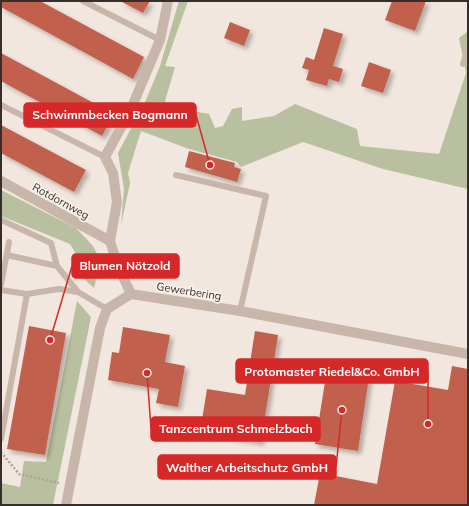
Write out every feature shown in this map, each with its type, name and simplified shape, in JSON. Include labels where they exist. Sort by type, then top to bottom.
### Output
[{"type":"street","points":[[66,505],[100,328],[107,309],[131,294],[118,266],[110,240],[117,202],[113,172],[105,157],[131,109],[160,40],[168,1]]},
{"type":"street","name":"Rotdornweg","points":[[1,181],[110,240]]},
{"type":"street","name":"Gewerbering","points":[[131,294],[240,311],[468,354]]},
{"type":"lane","points":[[83,1],[160,40]]},
{"type":"lane","points":[[463,64],[468,49]]},
{"type":"lane","points":[[1,105],[105,157]]},
{"type":"lane","points":[[176,175],[266,196],[240,311]]},
{"type":"lane","points":[[1,220],[51,243],[57,266],[78,292],[107,309]]},
{"type":"lane","points":[[1,285],[9,242]]},
{"type":"lane","points":[[7,255],[57,266]]},
{"type":"lane","points":[[1,290],[27,294],[59,289],[78,292]]},
{"type":"lane","points":[[1,439],[27,294]]},
{"type":"path","points":[[1,452],[19,474],[70,485]]},
{"type":"green space","points":[[179,1],[188,1],[165,66],[175,67],[165,101],[170,107],[209,114],[215,128],[223,126],[232,109],[242,107],[242,121],[274,116],[295,104],[357,129],[360,146],[439,154],[466,73],[459,38],[468,31],[468,189],[383,169],[303,142],[241,167],[237,162],[189,149],[141,131],[128,173],[130,183],[121,225],[124,189],[118,153],[146,100],[160,66]]},
{"type":"green space","points":[[1,190],[76,228],[93,246],[101,261],[94,288],[83,278],[81,262],[70,244],[1,216]]},
{"type":"green space","points":[[77,301],[91,317],[53,505],[1,505],[1,483],[20,487],[24,461],[46,462]]},
{"type":"building","points":[[1,1],[40,1],[144,57],[133,79],[1,7]]},
{"type":"building","points":[[120,1],[150,1],[143,13]]},
{"type":"building","points":[[392,1],[426,1],[415,31],[385,20]]},
{"type":"building","points":[[230,22],[250,30],[244,46],[224,38]]},
{"type":"building","points":[[324,28],[343,34],[333,66],[343,69],[339,82],[329,79],[327,86],[306,80],[309,70],[302,68],[306,57],[314,60]]},
{"type":"building","points":[[1,53],[114,114],[102,136],[1,81]]},
{"type":"building","points":[[369,62],[391,70],[383,93],[361,86]]},
{"type":"building","points":[[1,125],[86,170],[74,192],[1,153]]},
{"type":"building","points":[[189,151],[235,163],[234,167],[241,169],[237,182],[185,167]]},
{"type":"building","points":[[29,326],[66,333],[45,455],[7,449]]},
{"type":"building","points":[[123,327],[170,335],[165,362],[185,366],[178,407],[156,403],[159,389],[108,380],[112,352],[119,353]]},
{"type":"building","points":[[255,331],[278,335],[261,442],[200,432],[207,389],[245,395]]},
{"type":"building","points":[[452,366],[468,369],[468,505],[314,505],[320,473],[377,484],[395,381],[448,390]]},
{"type":"building","points":[[327,370],[369,377],[358,451],[315,444]]},
{"type":"place","name":"Schwimmbecken Bogmann","points":[[210,165]]},
{"type":"place","name":"Blumen Nötzold","points":[[50,340]]},
{"type":"place","name":"Tanzcentrum Schmelzbach","points":[[147,373]]},
{"type":"place","name":"Walther Arbeitschutz GmbH","points":[[342,410]]},
{"type":"place","name":"Protomaster Riedel&Co. GmbH","points":[[428,424]]}]
